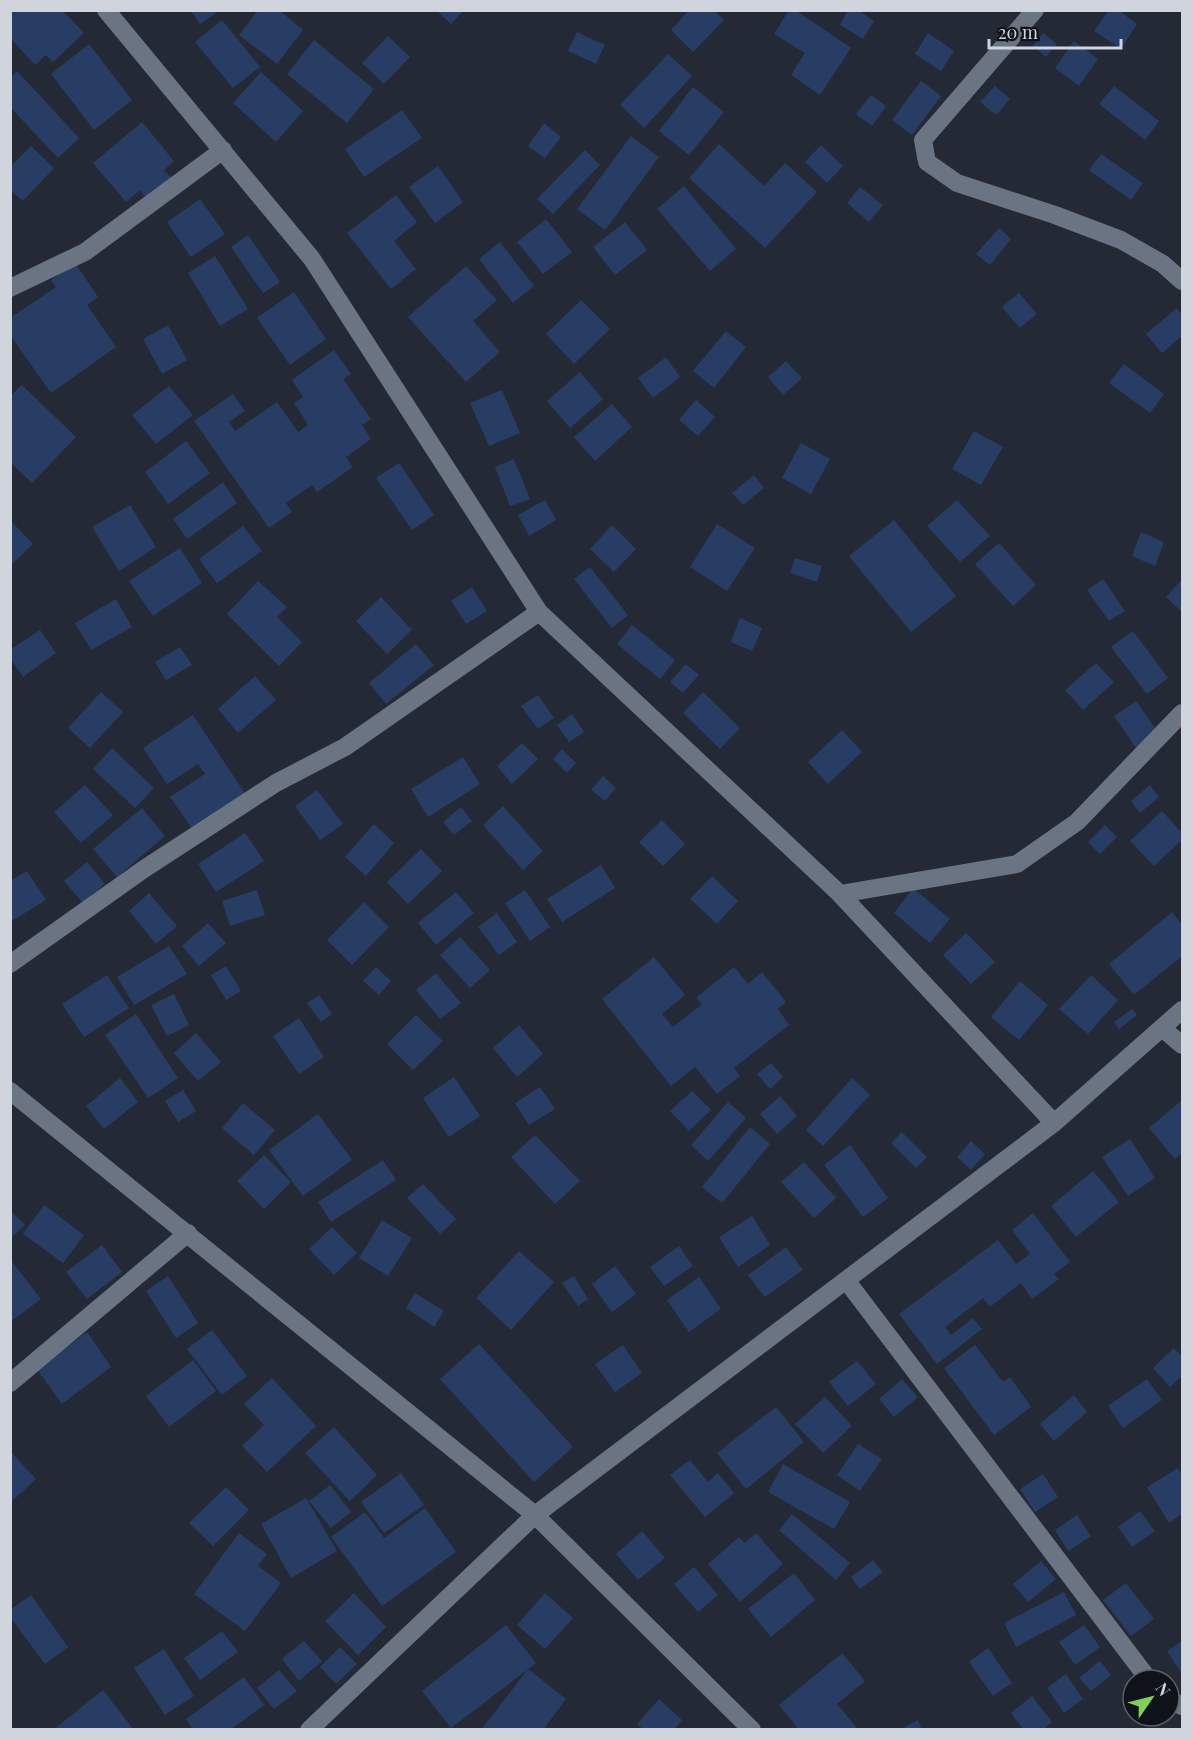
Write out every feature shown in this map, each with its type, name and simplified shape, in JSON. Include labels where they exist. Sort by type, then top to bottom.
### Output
[{"type":"street","points":[[106,10],[312,259],[539,612],[840,894],[1054,1123]]},
{"type":"street","points":[[1035,10],[923,140],[927,162],[957,183],[1055,215],[1121,240],[1163,264],[1182,281]]},
{"type":"street","points":[[10,288],[85,252],[223,150]]},
{"type":"street","points":[[10,964],[144,869],[276,783],[345,747],[539,612]]},
{"type":"street","points":[[840,894],[1017,864],[1077,822],[1182,713]]},
{"type":"street","points":[[309,1730],[535,1515],[1054,1123],[1182,1010]]},
{"type":"street","points":[[1162,1028],[1182,1045]]},
{"type":"street","points":[[10,1091],[535,1515],[752,1730]]},
{"type":"street","points":[[10,1383],[188,1233]]},
{"type":"street","points":[[846,1280],[1140,1668]]},
{"type":"building","points":[[10,10],[62,10],[84,33],[53,62],[46,55],[35,65],[10,38]]},
{"type":"building","points":[[190,10],[220,10],[200,24]]},
{"type":"building","points":[[258,10],[279,10],[303,30],[277,64],[239,35]]},
{"type":"building","points":[[436,10],[464,10],[451,24]]},
{"type":"building","points":[[689,10],[714,10],[724,20],[693,52],[671,30]]},
{"type":"building","points":[[789,10],[795,10],[851,48],[820,95],[791,75],[805,53],[774,34]]},
{"type":"building","points":[[848,10],[858,10],[874,21],[863,39],[840,25]]},
{"type":"building","points":[[1109,10],[1118,10],[1137,24],[1121,49],[1094,31]]},
{"type":"building","points":[[222,20],[260,67],[233,88],[195,42]]},
{"type":"building","points":[[577,32],[605,45],[596,64],[568,51]]},
{"type":"building","points":[[928,33],[954,51],[941,71],[915,54]]},
{"type":"building","points":[[1043,33],[1057,44],[1046,57],[1033,46]]},
{"type":"building","points":[[388,36],[410,57],[384,84],[362,63]]},
{"type":"building","points":[[314,40],[374,89],[347,123],[287,74]]},
{"type":"building","points":[[1074,41],[1098,59],[1079,86],[1055,68]]},
{"type":"building","points":[[89,44],[132,100],[94,130],[51,74]]},
{"type":"building","points":[[668,54],[692,76],[644,128],[620,105]]},
{"type":"building","points":[[17,71],[79,138],[58,158],[10,107],[10,78]]},
{"type":"building","points":[[261,72],[303,111],[276,142],[233,103]]},
{"type":"building","points":[[921,81],[941,96],[912,135],[892,120]]},
{"type":"building","points":[[995,86],[1010,99],[996,115],[980,102]]},
{"type":"building","points":[[1114,86],[1159,121],[1145,140],[1099,104]]},
{"type":"building","points":[[693,87],[724,112],[689,155],[659,131]]},
{"type":"building","points":[[871,95],[886,106],[872,126],[856,114]]},
{"type":"building","points":[[402,110],[422,138],[364,177],[345,149]]},
{"type":"building","points":[[142,122],[174,161],[164,170],[172,179],[147,199],[140,190],[126,202],[93,163]]},
{"type":"building","points":[[544,123],[561,137],[545,158],[528,146]]},
{"type":"building","points":[[631,136],[659,157],[605,230],[577,209]]},
{"type":"building","points":[[719,144],[764,186],[785,163],[817,192],[765,248],[689,178]]},
{"type":"building","points":[[821,145],[843,166],[827,183],[805,162]]},
{"type":"building","points":[[31,146],[54,168],[23,201],[10,190],[10,167]]},
{"type":"building","points":[[585,150],[600,165],[553,214],[537,199]]},
{"type":"building","points":[[1101,154],[1143,183],[1131,200],[1089,170]]},
{"type":"building","points":[[438,166],[463,202],[435,223],[409,187]]},
{"type":"building","points":[[684,186],[736,249],[710,271],[657,209]]},
{"type":"building","points":[[860,187],[883,205],[869,222],[847,203]]},
{"type":"building","points":[[396,195],[417,222],[394,241],[416,269],[391,289],[347,233]]},
{"type":"building","points":[[200,199],[225,234],[191,257],[167,222]]},
{"type":"building","points":[[546,219],[572,252],[543,274],[517,242]]},
{"type":"building","points":[[625,222],[647,250],[615,275],[593,247]]},
{"type":"building","points":[[999,228],[1011,239],[990,265],[976,254]]},
{"type":"building","points":[[248,235],[280,282],[263,293],[231,247]]},
{"type":"building","points":[[500,242],[534,286],[513,303],[479,259]]},
{"type":"building","points":[[215,256],[248,309],[220,326],[188,273]]},
{"type":"building","points":[[75,263],[98,297],[87,305],[116,347],[51,393],[10,335],[10,318],[56,287],[51,280]]},
{"type":"building","points":[[466,266],[497,300],[473,321],[500,352],[466,382],[408,317]]},
{"type":"building","points":[[294,292],[326,339],[290,365],[257,318]]},
{"type":"building","points":[[1019,293],[1037,314],[1020,328],[1002,307]]},
{"type":"building","points":[[581,300],[610,329],[574,364],[546,334]]},
{"type":"building","points":[[1177,308],[1182,315],[1182,336],[1162,353],[1146,334]]},
{"type":"building","points":[[168,325],[187,360],[162,374],[143,339]]},
{"type":"building","points":[[726,331],[746,347],[714,388],[693,371]]},
{"type":"building","points":[[334,350],[351,374],[343,379],[371,419],[362,425],[371,439],[346,457],[353,467],[317,492],[312,485],[286,503],[292,512],[269,528],[194,421],[233,394],[245,411],[229,422],[235,431],[277,402],[298,432],[308,425],[294,403],[303,397],[292,380]]},
{"type":"building","points":[[666,357],[680,377],[653,398],[638,378]]},
{"type":"building","points":[[786,361],[802,378],[783,395],[768,377]]},
{"type":"building","points":[[1124,364],[1164,394],[1150,413],[1109,383]]},
{"type":"building","points":[[580,372],[603,399],[570,428],[547,401]]},
{"type":"building","points":[[22,385],[76,437],[32,483],[10,462],[10,396]]},
{"type":"building","points":[[169,386],[193,415],[156,444],[132,415]]},
{"type":"building","points":[[502,390],[520,433],[489,446],[470,403]]},
{"type":"building","points":[[696,400],[715,417],[698,436],[679,420]]},
{"type":"building","points":[[612,404],[632,427],[595,461],[574,437]]},
{"type":"building","points":[[974,431],[1003,447],[981,485],[952,469]]},
{"type":"building","points":[[186,441],[210,473],[168,504],[145,472]]},
{"type":"building","points":[[801,443],[830,459],[811,494],[782,478]]},
{"type":"building","points":[[514,459],[530,499],[510,506],[495,467]]},
{"type":"building","points":[[399,463],[434,515],[412,530],[376,478]]},
{"type":"building","points":[[754,475],[764,488],[743,505],[732,493]]},
{"type":"building","points":[[223,482],[237,503],[187,539],[173,519]]},
{"type":"building","points":[[545,500],[556,520],[529,536],[518,515]]},
{"type":"building","points":[[957,500],[990,536],[960,562],[927,526]]},
{"type":"building","points":[[130,505],[156,547],[119,571],[92,527]]},
{"type":"building","points":[[10,520],[33,544],[10,566]]},
{"type":"building","points":[[894,520],[956,596],[911,632],[849,556]]},
{"type":"building","points":[[717,524],[755,548],[727,591],[690,567]]},
{"type":"building","points":[[612,525],[636,549],[614,572],[590,549]]},
{"type":"building","points":[[243,526],[262,551],[217,583],[199,559]]},
{"type":"building","points":[[1141,532],[1164,542],[1155,566],[1132,556]]},
{"type":"building","points":[[999,543],[1036,585],[1013,606],[975,564]]},
{"type":"building","points":[[180,548],[202,583],[153,616],[129,581]]},
{"type":"building","points":[[795,558],[822,566],[817,582],[790,573]]},
{"type":"building","points":[[590,567],[628,615],[612,628],[574,579]]},
{"type":"building","points":[[1103,579],[1125,611],[1109,621],[1087,590]]},
{"type":"building","points":[[1182,579],[1182,612],[1166,597]]},
{"type":"building","points":[[258,581],[287,607],[277,617],[302,642],[279,666],[227,614]]},
{"type":"building","points":[[472,587],[487,611],[466,624],[451,601]]},
{"type":"building","points":[[381,597],[412,630],[387,654],[356,621]]},
{"type":"building","points":[[116,599],[132,627],[91,650],[75,623]]},
{"type":"building","points":[[740,618],[762,628],[752,651],[731,642]]},
{"type":"building","points":[[632,625],[675,660],[660,679],[617,644]]},
{"type":"building","points":[[40,630],[56,653],[23,677],[10,658],[10,650]]},
{"type":"building","points":[[1133,631],[1168,678],[1147,694],[1111,647]]},
{"type":"building","points":[[416,644],[434,665],[386,704],[369,683]]},
{"type":"building","points":[[180,647],[192,665],[166,680],[155,662]]},
{"type":"building","points":[[1096,663],[1114,682],[1083,710],[1065,690]]},
{"type":"building","points":[[686,664],[699,675],[683,693],[670,682]]},
{"type":"building","points":[[255,676],[276,700],[238,733],[218,709]]},
{"type":"building","points":[[101,692],[123,712],[90,748],[68,728]]},
{"type":"building","points":[[703,692],[740,728],[720,749],[683,713]]},
{"type":"building","points":[[538,695],[554,718],[538,729],[521,706]]},
{"type":"building","points":[[1136,701],[1158,732],[1136,748],[1114,716]]},
{"type":"building","points":[[572,714],[584,732],[569,742],[557,725]]},
{"type":"building","points":[[193,715],[246,795],[193,830],[170,797],[205,774],[198,764],[167,784],[143,748]]},
{"type":"building","points":[[842,730],[862,752],[828,784],[808,762]]},
{"type":"building","points":[[522,743],[538,759],[512,784],[497,766]]},
{"type":"building","points":[[112,748],[154,788],[135,808],[93,769]]},
{"type":"building","points":[[562,749],[576,763],[567,773],[553,759]]},
{"type":"building","points":[[463,757],[480,784],[428,817],[411,789]]},
{"type":"building","points":[[603,776],[616,788],[605,801],[591,790]]},
{"type":"building","points":[[85,785],[113,815],[81,843],[54,812]]},
{"type":"building","points":[[1150,785],[1159,797],[1140,813],[1131,801]]},
{"type":"building","points":[[317,790],[343,824],[320,840],[295,806]]},
{"type":"building","points":[[503,806],[543,851],[523,870],[483,825]]},
{"type":"building","points":[[461,807],[472,821],[454,835],[443,822]]},
{"type":"building","points":[[142,808],[165,836],[117,877],[93,849]]},
{"type":"building","points":[[1162,811],[1182,833],[1182,840],[1154,866],[1130,841]]},
{"type":"building","points":[[662,820],[685,844],[663,866],[639,842]]},
{"type":"building","points":[[374,824],[394,843],[366,876],[345,857]]},
{"type":"building","points":[[1105,825],[1117,837],[1100,854],[1088,842]]},
{"type":"building","points":[[245,833],[264,861],[216,892],[198,864]]},
{"type":"building","points":[[421,849],[442,871],[408,904],[387,882]]},
{"type":"building","points":[[87,862],[105,884],[83,903],[64,881]]},
{"type":"building","points":[[601,865],[615,888],[562,922],[547,899]]},
{"type":"building","points":[[27,871],[46,900],[10,922],[10,881]]},
{"type":"building","points":[[712,876],[738,901],[717,924],[690,899]]},
{"type":"building","points":[[913,888],[950,919],[930,943],[894,913]]},
{"type":"building","points":[[257,890],[265,915],[230,926],[222,901]]},
{"type":"building","points":[[525,890],[550,927],[530,941],[505,903]]},
{"type":"building","points":[[456,892],[474,913],[436,945],[418,923]]},
{"type":"building","points":[[149,893],[177,926],[156,944],[129,911]]},
{"type":"building","points":[[364,902],[389,927],[352,965],[327,940]]},
{"type":"building","points":[[1172,912],[1182,925],[1182,956],[1134,995],[1109,964]]},
{"type":"building","points":[[497,913],[517,942],[499,955],[478,927]]},
{"type":"building","points":[[208,923],[226,943],[199,966],[182,946]]},
{"type":"building","points":[[966,933],[995,962],[971,984],[943,955]]},
{"type":"building","points":[[460,937],[490,970],[470,988],[440,955]]},
{"type":"building","points":[[169,946],[187,974],[134,1005],[117,977]]},
{"type":"building","points":[[654,957],[685,995],[662,1014],[673,1027],[702,1004],[696,998],[734,967],[748,984],[762,972],[786,1002],[778,1009],[789,1025],[734,1068],[740,1076],[717,1094],[695,1067],[671,1086],[602,999]]},
{"type":"building","points":[[226,966],[241,991],[226,1000],[211,975]]},
{"type":"building","points":[[376,967],[391,981],[379,995],[363,981]]},
{"type":"building","points":[[436,973],[461,1003],[440,1019],[416,990]]},
{"type":"building","points":[[107,975],[129,1008],[84,1037],[62,1004]]},
{"type":"building","points":[[1091,975],[1118,1000],[1088,1034],[1059,1009]]},
{"type":"building","points":[[1020,981],[1048,1005],[1019,1040],[991,1017]]},
{"type":"building","points":[[174,994],[189,1025],[167,1036],[151,1005]]},
{"type":"building","points":[[319,995],[332,1014],[321,1022],[307,1003]]},
{"type":"building","points":[[1132,1009],[1137,1015],[1119,1029],[1114,1022]]},
{"type":"building","points":[[136,1014],[178,1078],[148,1098],[105,1035]]},
{"type":"building","points":[[416,1015],[443,1041],[413,1070],[387,1044]]},
{"type":"building","points":[[299,1018],[324,1057],[299,1074],[273,1036]]},
{"type":"building","points":[[519,1025],[543,1054],[517,1077],[493,1048]]},
{"type":"building","points":[[196,1033],[221,1062],[198,1081],[174,1053]]},
{"type":"building","points":[[771,1063],[783,1077],[770,1089],[757,1074]]},
{"type":"building","points":[[454,1077],[480,1116],[449,1137],[423,1098]]},
{"type":"building","points":[[120,1078],[138,1102],[104,1129],[86,1106]]},
{"type":"building","points":[[852,1078],[870,1095],[823,1146],[806,1130]]},
{"type":"building","points":[[540,1087],[555,1109],[529,1125],[515,1103]]},
{"type":"building","points":[[183,1090],[196,1111],[178,1122],[165,1101]]},
{"type":"building","points":[[692,1091],[711,1110],[689,1131],[670,1111]]},
{"type":"building","points":[[780,1096],[797,1116],[777,1134],[760,1114]]},
{"type":"building","points":[[1182,1100],[1182,1153],[1175,1159],[1149,1128]]},
{"type":"building","points":[[728,1102],[746,1118],[708,1161],[691,1145]]},
{"type":"building","points":[[243,1103],[275,1130],[254,1155],[222,1128]]},
{"type":"building","points":[[318,1114],[352,1160],[303,1196],[269,1150]]},
{"type":"building","points":[[750,1127],[770,1144],[722,1203],[702,1187]]},
{"type":"building","points":[[902,1132],[927,1157],[916,1168],[891,1143]]},
{"type":"building","points":[[535,1135],[580,1181],[555,1204],[511,1157]]},
{"type":"building","points":[[1130,1139],[1155,1178],[1128,1196],[1102,1157]]},
{"type":"building","points":[[971,1141],[985,1154],[971,1170],[957,1157]]},
{"type":"building","points":[[850,1145],[888,1198],[863,1217],[824,1165]]},
{"type":"building","points":[[264,1155],[291,1182],[264,1209],[237,1181]]},
{"type":"building","points":[[383,1160],[396,1180],[331,1222],[318,1202]]},
{"type":"building","points":[[804,1162],[836,1198],[814,1218],[781,1182]]},
{"type":"building","points":[[1093,1171],[1119,1202],[1076,1237],[1051,1206]]},
{"type":"building","points":[[423,1184],[456,1219],[440,1234],[407,1198]]},
{"type":"building","points":[[44,1205],[84,1235],[63,1263],[23,1234]]},
{"type":"building","points":[[10,1210],[25,1225],[10,1239]]},
{"type":"building","points":[[1033,1213],[1070,1262],[1054,1274],[1059,1279],[1032,1299],[1021,1283],[990,1307],[983,1298],[945,1327],[951,1335],[973,1318],[982,1329],[937,1364],[899,1314],[998,1240],[1016,1264],[1030,1254],[1012,1230]]},
{"type":"building","points":[[752,1216],[770,1245],[738,1267],[719,1237]]},
{"type":"building","points":[[382,1220],[412,1238],[388,1276],[359,1258]]},
{"type":"building","points":[[332,1227],[357,1253],[334,1275],[309,1249]]},
{"type":"building","points":[[102,1245],[122,1272],[87,1299],[66,1272]]},
{"type":"building","points":[[679,1246],[693,1266],[664,1286],[650,1267]]},
{"type":"building","points":[[786,1247],[803,1270],[765,1297],[748,1275]]},
{"type":"building","points":[[519,1251],[554,1282],[511,1330],[476,1298]]},
{"type":"building","points":[[10,1259],[41,1299],[10,1322]]},
{"type":"building","points":[[615,1266],[636,1294],[612,1312],[592,1284]]},
{"type":"building","points":[[168,1276],[198,1323],[176,1338],[146,1291]]},
{"type":"building","points":[[574,1276],[588,1299],[578,1306],[562,1283]]},
{"type":"building","points":[[699,1277],[721,1309],[689,1332],[667,1300]]},
{"type":"building","points":[[415,1293],[444,1311],[434,1327],[406,1308]]},
{"type":"building","points":[[212,1330],[247,1376],[222,1395],[187,1349]]},
{"type":"building","points":[[87,1332],[111,1367],[62,1404],[37,1369]]},
{"type":"building","points":[[479,1344],[573,1447],[534,1482],[440,1379]]},
{"type":"building","points":[[623,1345],[642,1373],[615,1392],[595,1364]]},
{"type":"building","points":[[975,1345],[1003,1382],[1010,1377],[1031,1407],[994,1435],[944,1368]]},
{"type":"building","points":[[1174,1348],[1182,1357],[1182,1376],[1170,1387],[1153,1368]]},
{"type":"building","points":[[193,1360],[216,1391],[169,1427],[146,1396]]},
{"type":"building","points":[[857,1361],[876,1384],[848,1406],[829,1382]]},
{"type":"building","points":[[272,1378],[316,1426],[267,1472],[242,1446],[264,1425],[244,1404]]},
{"type":"building","points":[[902,1379],[918,1397],[894,1417],[879,1399]]},
{"type":"building","points":[[1147,1379],[1162,1400],[1123,1428],[1108,1406]]},
{"type":"building","points":[[1074,1395],[1087,1412],[1054,1441],[1040,1424]]},
{"type":"building","points":[[825,1397],[852,1426],[823,1453],[795,1424]]},
{"type":"building","points":[[776,1407],[804,1442],[746,1489],[717,1453]]},
{"type":"building","points":[[334,1427],[377,1475],[350,1501],[305,1453]]},
{"type":"building","points":[[858,1444],[882,1459],[860,1491],[837,1475]]},
{"type":"building","points":[[10,1451],[36,1479],[10,1503]]},
{"type":"building","points":[[690,1460],[708,1482],[718,1473],[734,1493],[705,1517],[670,1475]]},
{"type":"building","points":[[783,1464],[850,1502],[834,1529],[768,1492]]},
{"type":"building","points":[[1178,1468],[1182,1476],[1182,1514],[1169,1523],[1147,1487]]},
{"type":"building","points":[[401,1473],[424,1505],[384,1533],[361,1502]]},
{"type":"building","points":[[1043,1474],[1058,1497],[1035,1512],[1020,1489]]},
{"type":"building","points":[[330,1485],[351,1512],[331,1528],[309,1501]]},
{"type":"building","points":[[226,1487],[249,1510],[213,1546],[189,1523]]},
{"type":"building","points":[[306,1498],[337,1551],[291,1578],[261,1524]]},
{"type":"building","points":[[425,1508],[456,1552],[382,1606],[331,1537],[365,1512],[384,1538]]},
{"type":"building","points":[[1140,1511],[1155,1531],[1132,1547],[1118,1527]]},
{"type":"building","points":[[792,1514],[850,1563],[836,1580],[779,1530]]},
{"type":"building","points":[[1077,1515],[1091,1536],[1068,1551],[1055,1530]]},
{"type":"building","points":[[642,1531],[665,1558],[638,1580],[616,1554]]},
{"type":"building","points":[[239,1533],[267,1554],[258,1566],[281,1583],[245,1631],[194,1594]]},
{"type":"building","points":[[756,1533],[783,1564],[740,1602],[708,1564],[739,1537],[745,1543]]},
{"type":"building","points":[[873,1560],[883,1572],[860,1589],[851,1577]]},
{"type":"building","points":[[1041,1561],[1056,1579],[1028,1602],[1013,1584]]},
{"type":"building","points":[[694,1567],[718,1595],[698,1612],[674,1584]]},
{"type":"building","points":[[794,1573],[815,1600],[771,1637],[748,1609]]},
{"type":"building","points":[[1126,1583],[1154,1619],[1131,1636],[1103,1600]]},
{"type":"building","points":[[1064,1592],[1076,1615],[1016,1647],[1004,1623]]},
{"type":"building","points":[[354,1593],[386,1627],[358,1655],[325,1621]]},
{"type":"building","points":[[545,1593],[573,1618],[545,1649],[517,1625]]},
{"type":"building","points":[[31,1595],[68,1647],[45,1664],[10,1617],[10,1610]]},
{"type":"building","points":[[506,1625],[536,1663],[451,1728],[422,1691]]},
{"type":"building","points":[[1084,1625],[1100,1647],[1075,1665],[1059,1642]]},
{"type":"building","points":[[222,1631],[238,1652],[200,1680],[184,1658]]},
{"type":"building","points":[[304,1641],[322,1661],[299,1681],[282,1659]]},
{"type":"building","points":[[1182,1641],[1182,1674],[1181,1668],[1178,1668],[1167,1651]]},
{"type":"building","points":[[340,1647],[357,1664],[336,1684],[320,1667]]},
{"type":"building","points":[[988,1648],[1012,1683],[993,1696],[969,1662]]},
{"type":"building","points":[[164,1649],[194,1696],[165,1715],[134,1668]]},
{"type":"building","points":[[842,1653],[865,1681],[837,1704],[859,1730],[799,1730],[779,1705]]},
{"type":"building","points":[[1100,1661],[1111,1675],[1091,1691],[1079,1678]]},
{"type":"building","points":[[528,1669],[566,1699],[543,1730],[481,1730]]},
{"type":"building","points":[[279,1670],[297,1691],[274,1709],[257,1688]]},
{"type":"building","points":[[1066,1674],[1083,1699],[1064,1713],[1047,1688]]},
{"type":"building","points":[[244,1677],[264,1705],[230,1730],[193,1730],[186,1719]]},
{"type":"building","points":[[103,1690],[134,1730],[53,1730]]},
{"type":"building","points":[[1032,1696],[1052,1722],[1043,1730],[1024,1730],[1011,1713]]},
{"type":"building","points":[[659,1699],[682,1720],[674,1730],[644,1730],[637,1724]]},
{"type":"building","points":[[918,1720],[922,1730],[899,1730]]}]
